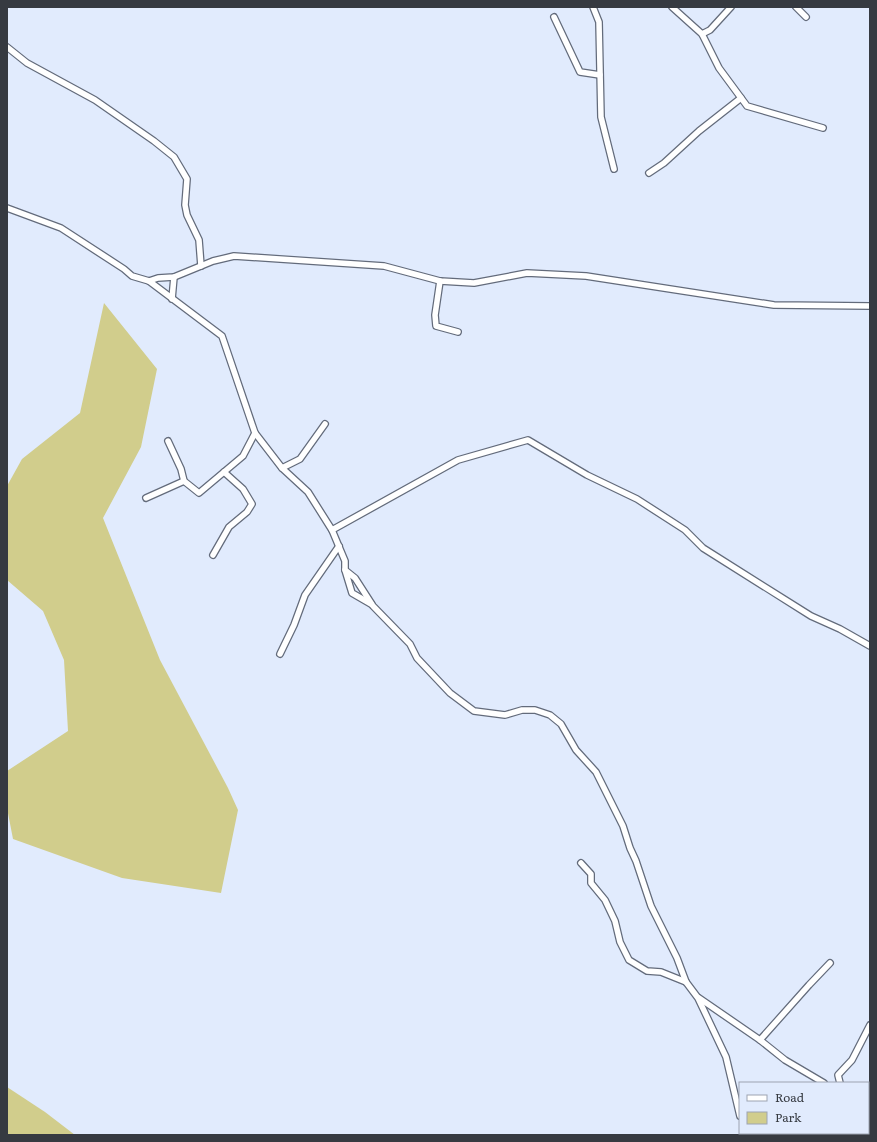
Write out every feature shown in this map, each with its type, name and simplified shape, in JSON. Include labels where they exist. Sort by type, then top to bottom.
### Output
[{"type":"street","points":[[593,7],[599,22],[600,117],[614,169]]},
{"type":"street","points":[[672,7],[702,34],[719,68],[747,106],[823,128]]},
{"type":"street","points":[[702,34],[710,30],[731,7]]},
{"type":"street","points":[[796,7],[806,16]]},
{"type":"street","points":[[554,17],[580,72],[600,75]]},
{"type":"street","points":[[7,47],[27,63],[95,100],[154,141],[174,157],[187,179],[185,205],[187,215],[199,240],[201,266]]},
{"type":"street","points":[[649,173],[664,163],[699,131],[741,98]]},
{"type":"street","points":[[7,208],[62,228],[132,276],[149,281],[222,336],[255,433],[282,468],[308,492],[332,530],[339,546],[352,593],[373,606]]},
{"type":"street","points":[[149,281],[158,278],[174,277],[213,261],[234,256],[384,266],[440,281],[474,283],[527,273],[586,276],[774,305],[870,306]]},
{"type":"street","points":[[172,299],[174,277]]},
{"type":"street","points":[[440,281],[435,315],[436,326],[458,332]]},
{"type":"street","points":[[282,468],[300,459],[325,424]]},
{"type":"street","points":[[168,441],[181,469],[184,481],[199,493],[243,456],[255,433]]},
{"type":"street","points":[[332,530],[458,460],[528,440],[588,475],[637,499],[685,530],[703,548],[811,616],[840,629],[870,646]]},
{"type":"street","points":[[213,555],[229,527],[247,512],[252,504],[243,489],[224,472]]},
{"type":"street","points":[[146,498],[184,481]]},
{"type":"street","points":[[280,654],[294,625],[305,595],[339,546]]},
{"type":"street","points":[[345,570],[355,578],[373,606],[410,644],[417,658],[450,693],[474,711],[506,715],[522,710],[535,710],[550,715],[561,724],[576,750],[596,772],[624,826],[630,848],[636,860],[651,906],[686,982],[698,998],[726,1057],[739,1112]]},
{"type":"street","points":[[580,863],[591,874],[591,883],[605,900],[615,921],[620,942],[629,960],[647,970],[661,972],[686,982]]},
{"type":"street","points":[[760,1040],[830,963]]},
{"type":"street","points":[[698,998],[760,1040],[785,1060],[822,1082]]},
{"type":"street","points":[[840,1082],[838,1075],[852,1060],[870,1025]]},
{"type":"green space","points":[[104,303],[157,369],[141,447],[103,518],[160,660],[228,788],[238,810],[221,893],[122,878],[13,839],[7,808],[7,771],[68,731],[64,660],[43,611],[7,580],[7,486],[22,459],[80,413]]},
{"type":"green space","points":[[7,1087],[45,1112],[75,1135],[7,1135]]}]
